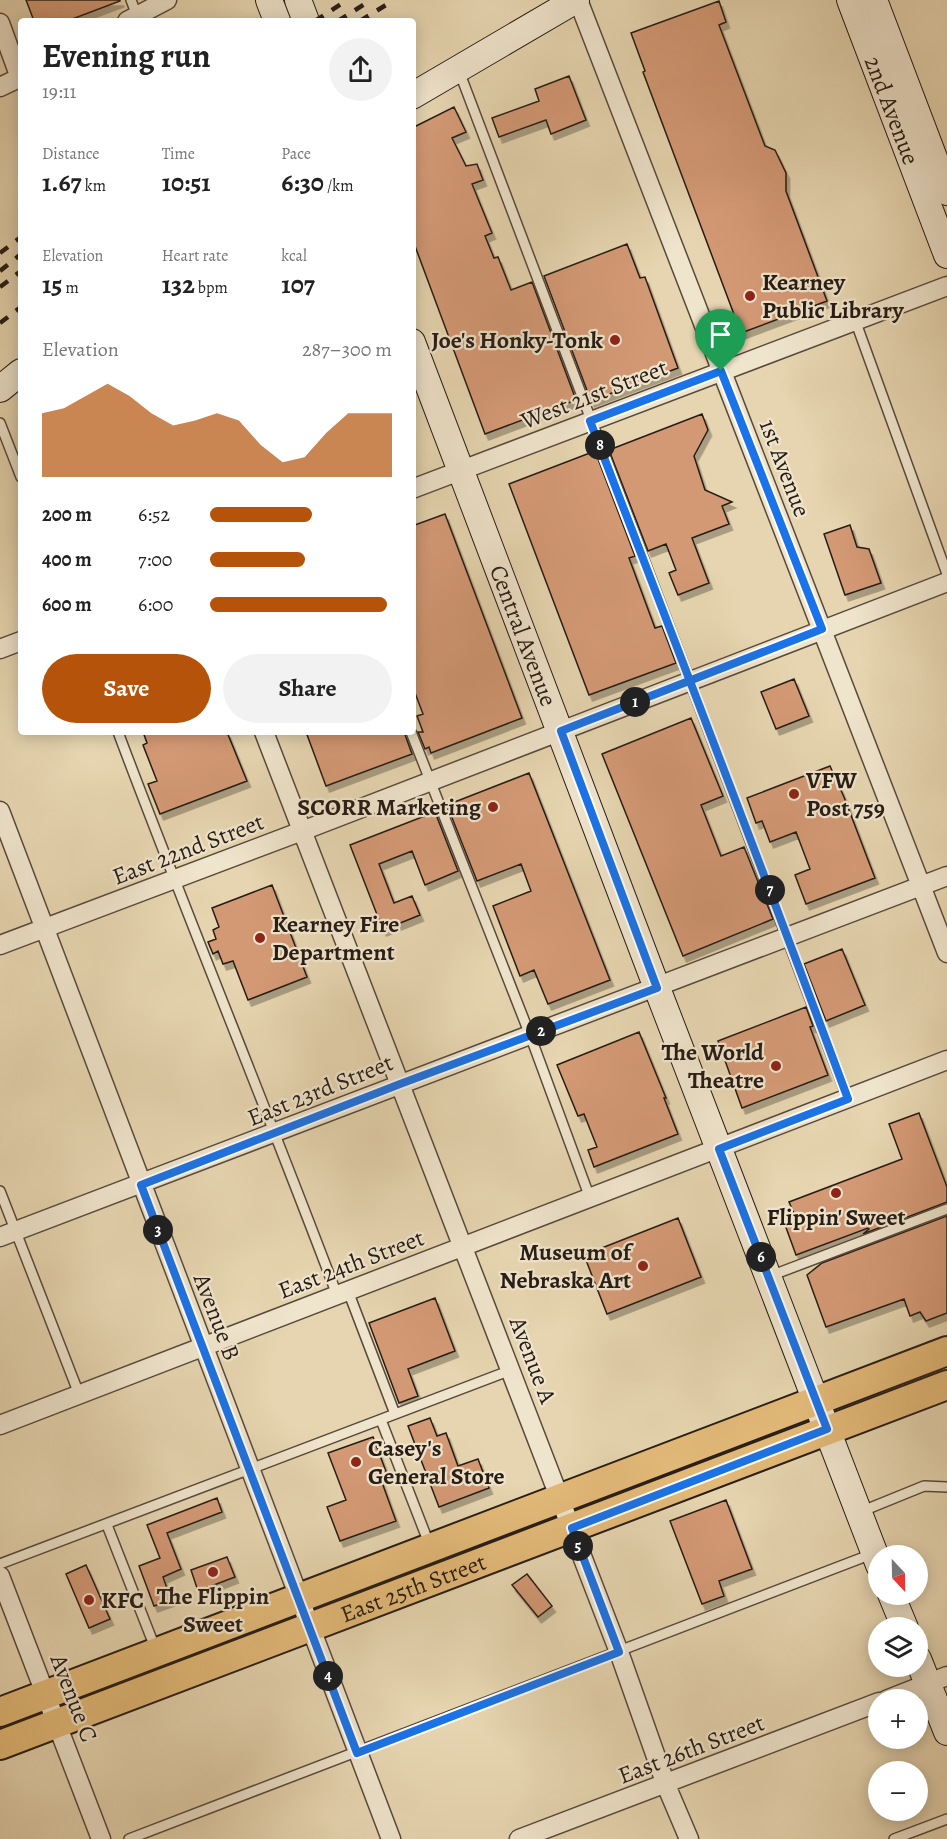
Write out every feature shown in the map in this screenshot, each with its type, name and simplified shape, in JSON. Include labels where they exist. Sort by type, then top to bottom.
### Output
[{"type":"main road","name":"East 25th Street","points":[[0,1712],[947,1351]]},
{"type":"main road","name":"East 25th Street","points":[[0,1745],[947,1385]]},
{"type":"street","points":[[132,12],[167,0]]},
{"type":"street","points":[[269,0],[276,18]]},
{"type":"street","points":[[298,0],[305,18]]},
{"type":"street","points":[[416,94],[577,0]]},
{"type":"street","name":"1st Avenue","points":[[577,0],[947,953]]},
{"type":"street","name":"2nd Avenue","points":[[850,0],[947,255]]},
{"type":"street","name":"2nd Avenue","points":[[874,0],[947,192]]},
{"type":"street","points":[[0,23],[18,69]]},
{"type":"street","points":[[0,87],[18,78]]},
{"type":"street","name":"West 21st Street","points":[[416,487],[947,286]]},
{"type":"street","name":"Central Avenue","points":[[416,353],[871,1545]]},
{"type":"street","points":[[0,389],[18,374]]},
{"type":"street","name":"East 22nd Street","points":[[0,945],[947,582]]},
{"type":"street","points":[[0,650],[18,642]]},
{"type":"street","name":"Avenue A","points":[[265,735],[572,1528],[666,1785],[689,1839]]},
{"type":"street","name":"Avenue B","points":[[0,811],[249,1471],[391,1839]]},
{"type":"street","name":"East 23rd Street","points":[[8,1234],[276,1134],[400,1084],[947,876]]},
{"type":"street","name":"East 24th Street","points":[[0,1425],[947,1060]]},
{"type":"street","name":"Avenue C","points":[[0,1576],[101,1839]]},
{"type":"street","points":[[913,1689],[937,1679],[947,1732]]},
{"type":"street","name":"East 26th Street","points":[[519,1839],[868,1706]]},
{"type":"lane","points":[[458,69],[848,1099]]},
{"type":"lane","points":[[855,320],[947,574]]},
{"type":"lane","points":[[0,423],[18,469]]},
{"type":"lane","points":[[119,735],[276,1134],[395,1414]]},
{"type":"lane","points":[[412,735],[530,1035],[590,1198]]},
{"type":"lane","points":[[0,1191],[8,1234],[79,1394]]},
{"type":"lane","points":[[768,1277],[947,1209]]},
{"type":"lane","points":[[0,1564],[511,1370]]},
{"type":"lane","points":[[381,1420],[431,1548]]},
{"type":"lane","points":[[858,1512],[924,1486],[947,1487]]},
{"type":"lane","points":[[107,1524],[157,1652]]},
{"type":"lane","points":[[129,1839],[619,1652],[868,1562]]},
{"type":"lane","points":[[894,1839],[947,1819]]},
{"type":"building","points":[[26,0],[120,0],[75,18],[33,18]]},
{"type":"building","points":[[719,1],[726,22],[719,25],[765,146],[775,150],[786,173],[786,191],[827,301],[741,333],[643,72],[645,71],[631,33]]},
{"type":"building","points":[[569,76],[586,120],[551,134],[546,120],[499,137],[492,118],[539,101],[535,89]]},
{"type":"building","points":[[454,107],[466,132],[452,138],[466,166],[477,164],[483,180],[472,184],[492,233],[485,236],[494,258],[498,257],[511,290],[532,282],[576,400],[485,434],[416,249],[416,126]]},
{"type":"building","name":"Joe's Honky-Tonk","points":[[627,244],[640,278],[645,277],[678,368],[591,401],[544,276]]},
{"type":"building","points":[[702,414],[708,430],[694,456],[705,490],[732,502],[722,506],[729,524],[692,538],[709,583],[678,595],[669,573],[676,570],[666,544],[648,551],[609,450]]},
{"type":"building","points":[[595,451],[635,556],[629,558],[655,628],[662,626],[676,663],[589,695],[509,484]]},
{"type":"building","points":[[445,514],[522,718],[431,753],[429,747],[425,749],[418,732],[423,732],[417,716],[423,714],[416,696],[416,525]]},
{"type":"building","points":[[850,525],[857,547],[869,549],[881,583],[845,595],[824,534]]},
{"type":"building","points":[[794,679],[809,716],[776,729],[761,692]]},
{"type":"building","points":[[691,718],[723,796],[701,805],[721,856],[744,847],[773,919],[683,956],[602,754]]},
{"type":"building","points":[[144,735],[228,735],[247,781],[160,814],[148,784],[157,781],[143,745],[147,743]]},
{"type":"building","points":[[307,735],[405,735],[412,754],[326,786]]},
{"type":"building","points":[[830,766],[875,878],[806,904],[795,875],[810,869],[796,832],[770,842],[762,821],[756,823],[747,798]]},
{"type":"building","points":[[529,773],[610,980],[548,1004],[534,970],[520,976],[493,906],[531,891],[521,864],[477,881],[447,805]]},
{"type":"building","points":[[435,812],[458,871],[425,885],[412,851],[379,864],[394,903],[412,896],[420,915],[383,930],[350,845]]},
{"type":"building","points":[[272,885],[307,977],[248,1000],[233,961],[223,964],[218,951],[213,954],[208,942],[216,939],[213,930],[219,927],[212,908]]},
{"type":"building","points":[[842,949],[865,1005],[826,1021],[804,964]]},
{"type":"building","name":"The World Theatre","points":[[806,1007],[813,1026],[810,1027],[828,1075],[742,1108],[718,1041]]},
{"type":"building","points":[[639,1032],[678,1134],[594,1167],[588,1150],[597,1147],[584,1114],[578,1116],[557,1065]]},
{"type":"building","points":[[919,1113],[947,1187],[947,1202],[863,1234],[868,1228],[796,1255],[784,1222],[796,1218],[789,1202],[902,1159],[889,1124]]},
{"type":"building","points":[[947,1216],[947,1313],[926,1321],[920,1312],[910,1316],[904,1299],[826,1327],[807,1275],[822,1263]]},
{"type":"building","name":"Museum of Nebraska Art","points":[[678,1218],[701,1277],[607,1314],[584,1255]]},
{"type":"building","points":[[435,1298],[455,1351],[408,1369],[418,1396],[399,1403],[369,1323]]},
{"type":"building","points":[[430,1418],[437,1436],[446,1433],[458,1466],[478,1459],[489,1488],[439,1507],[408,1426]]},
{"type":"building","points":[[373,1437],[387,1474],[380,1477],[396,1521],[340,1541],[327,1507],[346,1500],[328,1453]]},
{"type":"building","points":[[217,1498],[222,1512],[167,1533],[181,1569],[163,1577],[171,1600],[154,1606],[139,1566],[160,1558],[147,1525]]},
{"type":"building","points":[[726,1500],[752,1569],[719,1581],[724,1596],[702,1604],[670,1521]]},
{"type":"building","points":[[227,1557],[235,1577],[198,1591],[191,1570]]},
{"type":"building","points":[[86,1565],[110,1619],[89,1628],[66,1574]]},
{"type":"building","points":[[527,1574],[552,1606],[538,1617],[512,1585]]},
{"type":"railway","points":[[320,18],[347,0]]},
{"type":"railway","points":[[343,18],[371,0]]},
{"type":"railway","points":[[365,18],[394,0]]},
{"type":"railway","points":[[0,253],[18,239]]},
{"type":"railway","points":[[0,271],[18,256]]},
{"type":"railway","points":[[0,287],[18,273]]},
{"type":"railway","points":[[0,323],[18,309]]},
{"type":"place","name":"Kearney Public Library","points":[[750,296]]},
{"type":"place","name":"Joe's Honky-Tonk","points":[[615,340]]},
{"type":"place","name":"VFW Post 759","points":[[794,794]]},
{"type":"place","name":"SCORR Marketing","points":[[493,807]]},
{"type":"place","name":"Kearney Fire Department","points":[[260,938]]},
{"type":"place","name":"The World Theatre","points":[[776,1066]]},
{"type":"place","name":"Flippin' Sweet","points":[[836,1193]]},
{"type":"place","name":"Museum of Nebraska Art","points":[[643,1266]]},
{"type":"place","name":"Casey's General Store","points":[[356,1462]]},
{"type":"place","name":"The Flippin Sweet","points":[[213,1572]]},
{"type":"place","name":"KFC","points":[[89,1600]]},
{"type":"route","points":[[721,371],[590,421],[690,681],[788,937],[848,1099],[719,1149],[827,1429],[572,1528],[619,1652],[357,1753],[141,1185],[400,1084],[657,988],[561,731],[690,681],[822,629],[721,371]]}]
